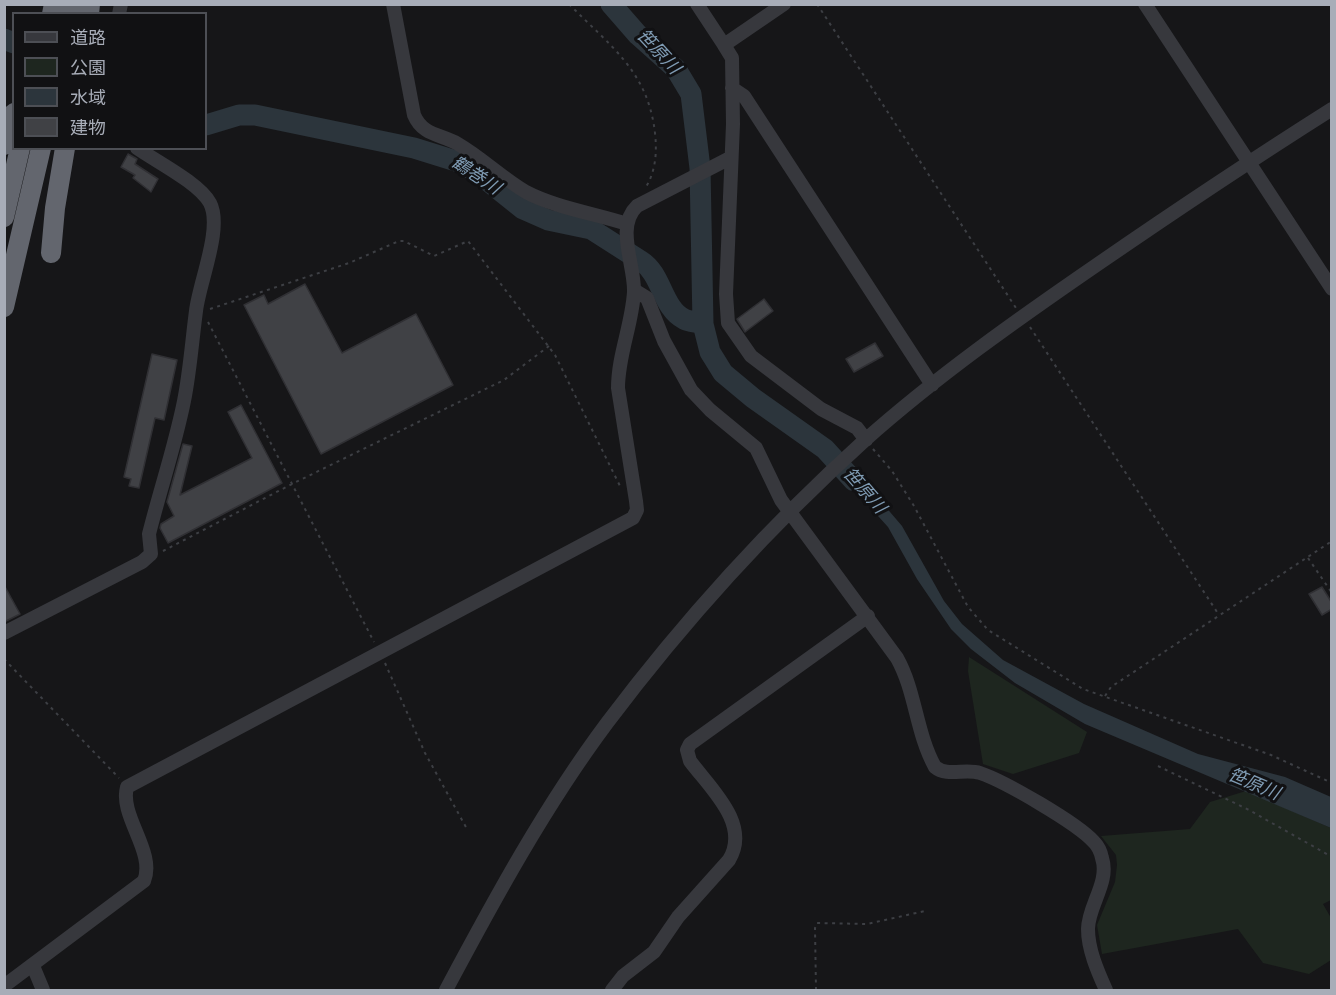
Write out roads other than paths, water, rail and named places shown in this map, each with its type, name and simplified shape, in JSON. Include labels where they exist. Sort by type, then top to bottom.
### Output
[{"type":"highway","points":[[56,11],[74,4]]},
{"type":"highway","points":[[4,145],[12,119]]},
{"type":"highway","points":[[4,218],[20,150]]},
{"type":"highway","points":[[4,307],[41,150]]},
{"type":"highway","points":[[51,253],[55,208],[65,150]]},
{"type":"street","points":[[393,4],[414,115],[420,126],[432,135],[452,140],[467,149],[527,192],[627,226]]},
{"type":"street","points":[[697,4],[732,58],[726,294],[728,323],[751,356],[821,409],[857,428],[866,440]]},
{"type":"street","points":[[724,45],[784,4]]},
{"type":"street","points":[[1145,4],[1332,289]]},
{"type":"street","points":[[732,88],[744,96],[932,385]]},
{"type":"street","points":[[446,990],[547,814],[606,725],[666,649],[789,512],[866,440],[932,385],[1022,316],[1332,109]]},
{"type":"street","points":[[4,633],[146,560],[151,550],[149,534],[183,404],[194,345],[212,240],[212,207],[201,192],[140,150]]},
{"type":"street","points":[[4,986],[144,880],[147,865],[126,795],[127,787],[629,523],[636,515],[636,501],[617,370],[633,285],[627,226],[630,214],[637,206],[730,158]]},
{"type":"street","points":[[633,285],[647,298],[664,341],[691,390],[710,410],[756,448],[789,512],[808,534],[835,577],[868,616],[906,674],[918,719],[935,767],[945,772],[978,772],[1006,784],[1057,815],[1096,845],[1104,865],[1103,877],[1088,929],[1089,943],[1107,990]]},
{"type":"street","points":[[612,990],[623,976],[654,952],[678,917],[727,862],[734,849],[736,832],[732,820],[690,761],[687,750],[690,744],[868,616]]},
{"type":"street","points":[[33,966],[43,990]]},
{"type":"water","points":[[849,464],[902,526],[944,601],[962,624],[1003,660],[1084,704],[1198,754],[1285,777],[1331,797],[1331,828],[1085,724],[1015,683],[971,649],[951,629],[917,579],[888,527],[839,473]]},
{"type":"waterway","name":"笹原川","points":[[611,4],[638,35],[676,69],[691,94],[700,168],[703,324],[710,352],[723,373],[753,398],[825,449],[854,481]]},
{"type":"waterway","name":"鶴巻川","points":[[4,39],[12,42]]},
{"type":"waterway","name":"鶴巻川","points":[[207,125],[239,115],[255,115],[414,148],[459,162],[478,173],[523,209],[548,220],[591,229],[641,261],[653,274],[677,314],[686,320],[703,324]]}]
